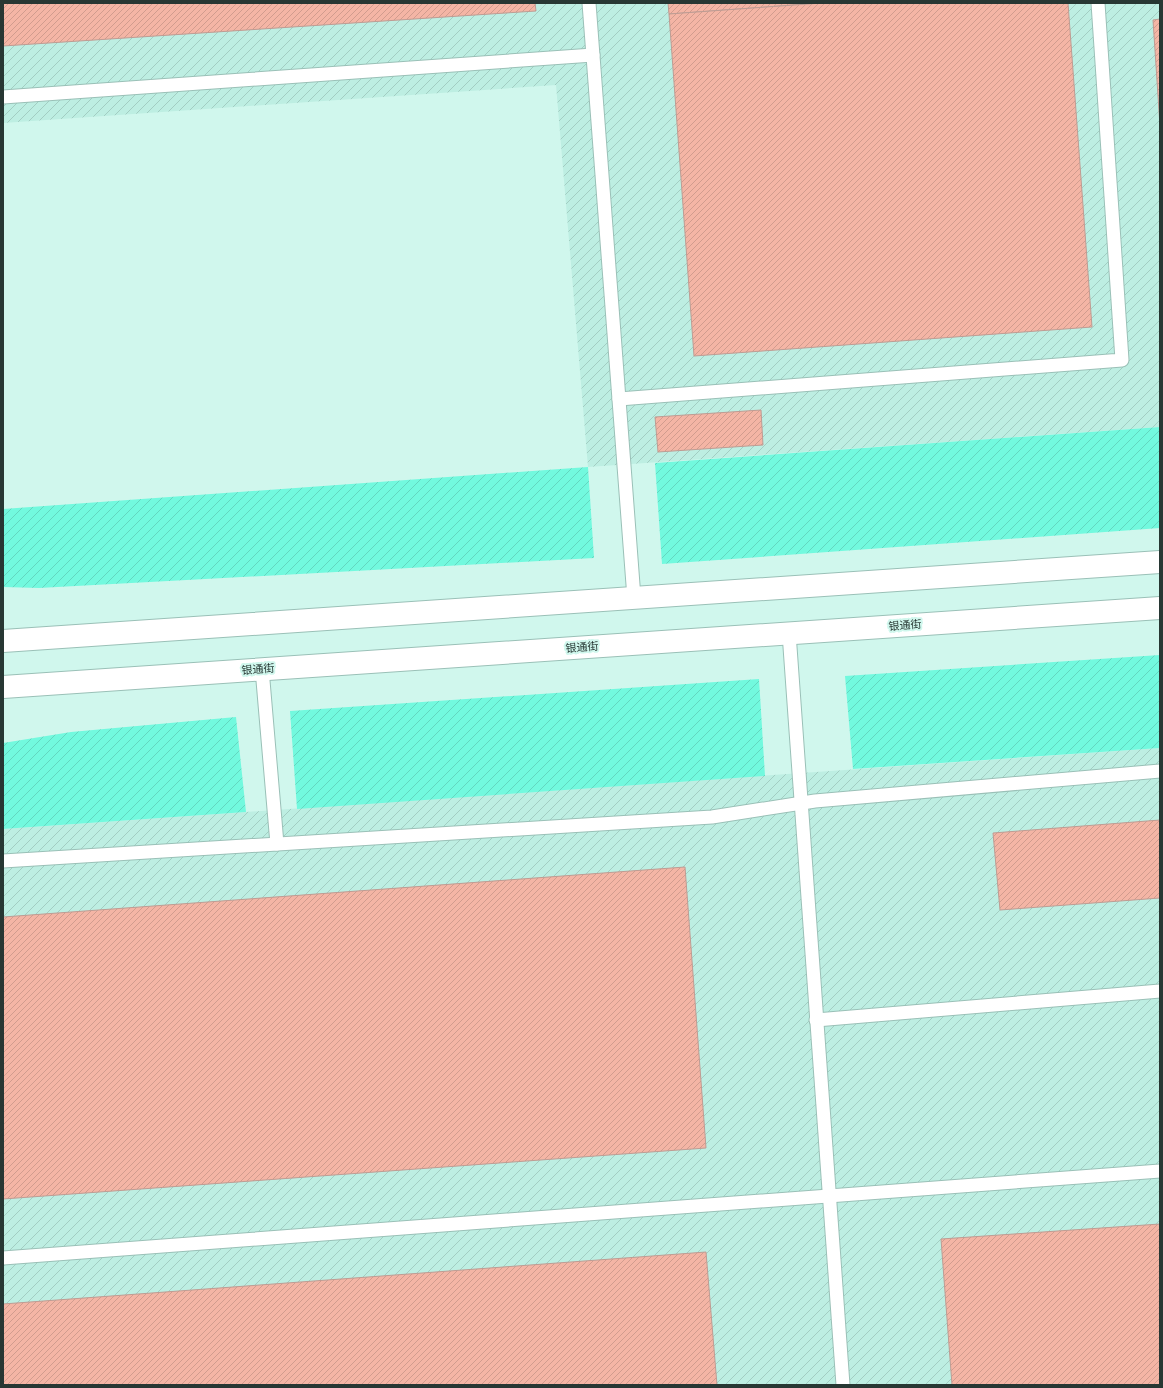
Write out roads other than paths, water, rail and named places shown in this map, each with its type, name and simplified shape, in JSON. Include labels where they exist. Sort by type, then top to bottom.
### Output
[{"type":"street","points":[[3,641],[1160,562]]},
{"type":"street","name":"银通街","points":[[3,687],[1160,608]]},
{"type":"lane","points":[[589,3],[634,598]]},
{"type":"lane","points":[[619,399],[1122,360],[1098,3]]},
{"type":"lane","points":[[3,97],[593,55]]},
{"type":"lane","points":[[789,633],[843,1385]]},
{"type":"lane","points":[[262,669],[277,844]]},
{"type":"lane","points":[[3,861],[712,817],[801,803],[1160,771]]},
{"type":"lane","points":[[816,1020],[1160,991]]},
{"type":"lane","points":[[3,1258],[1160,1171]]}]
